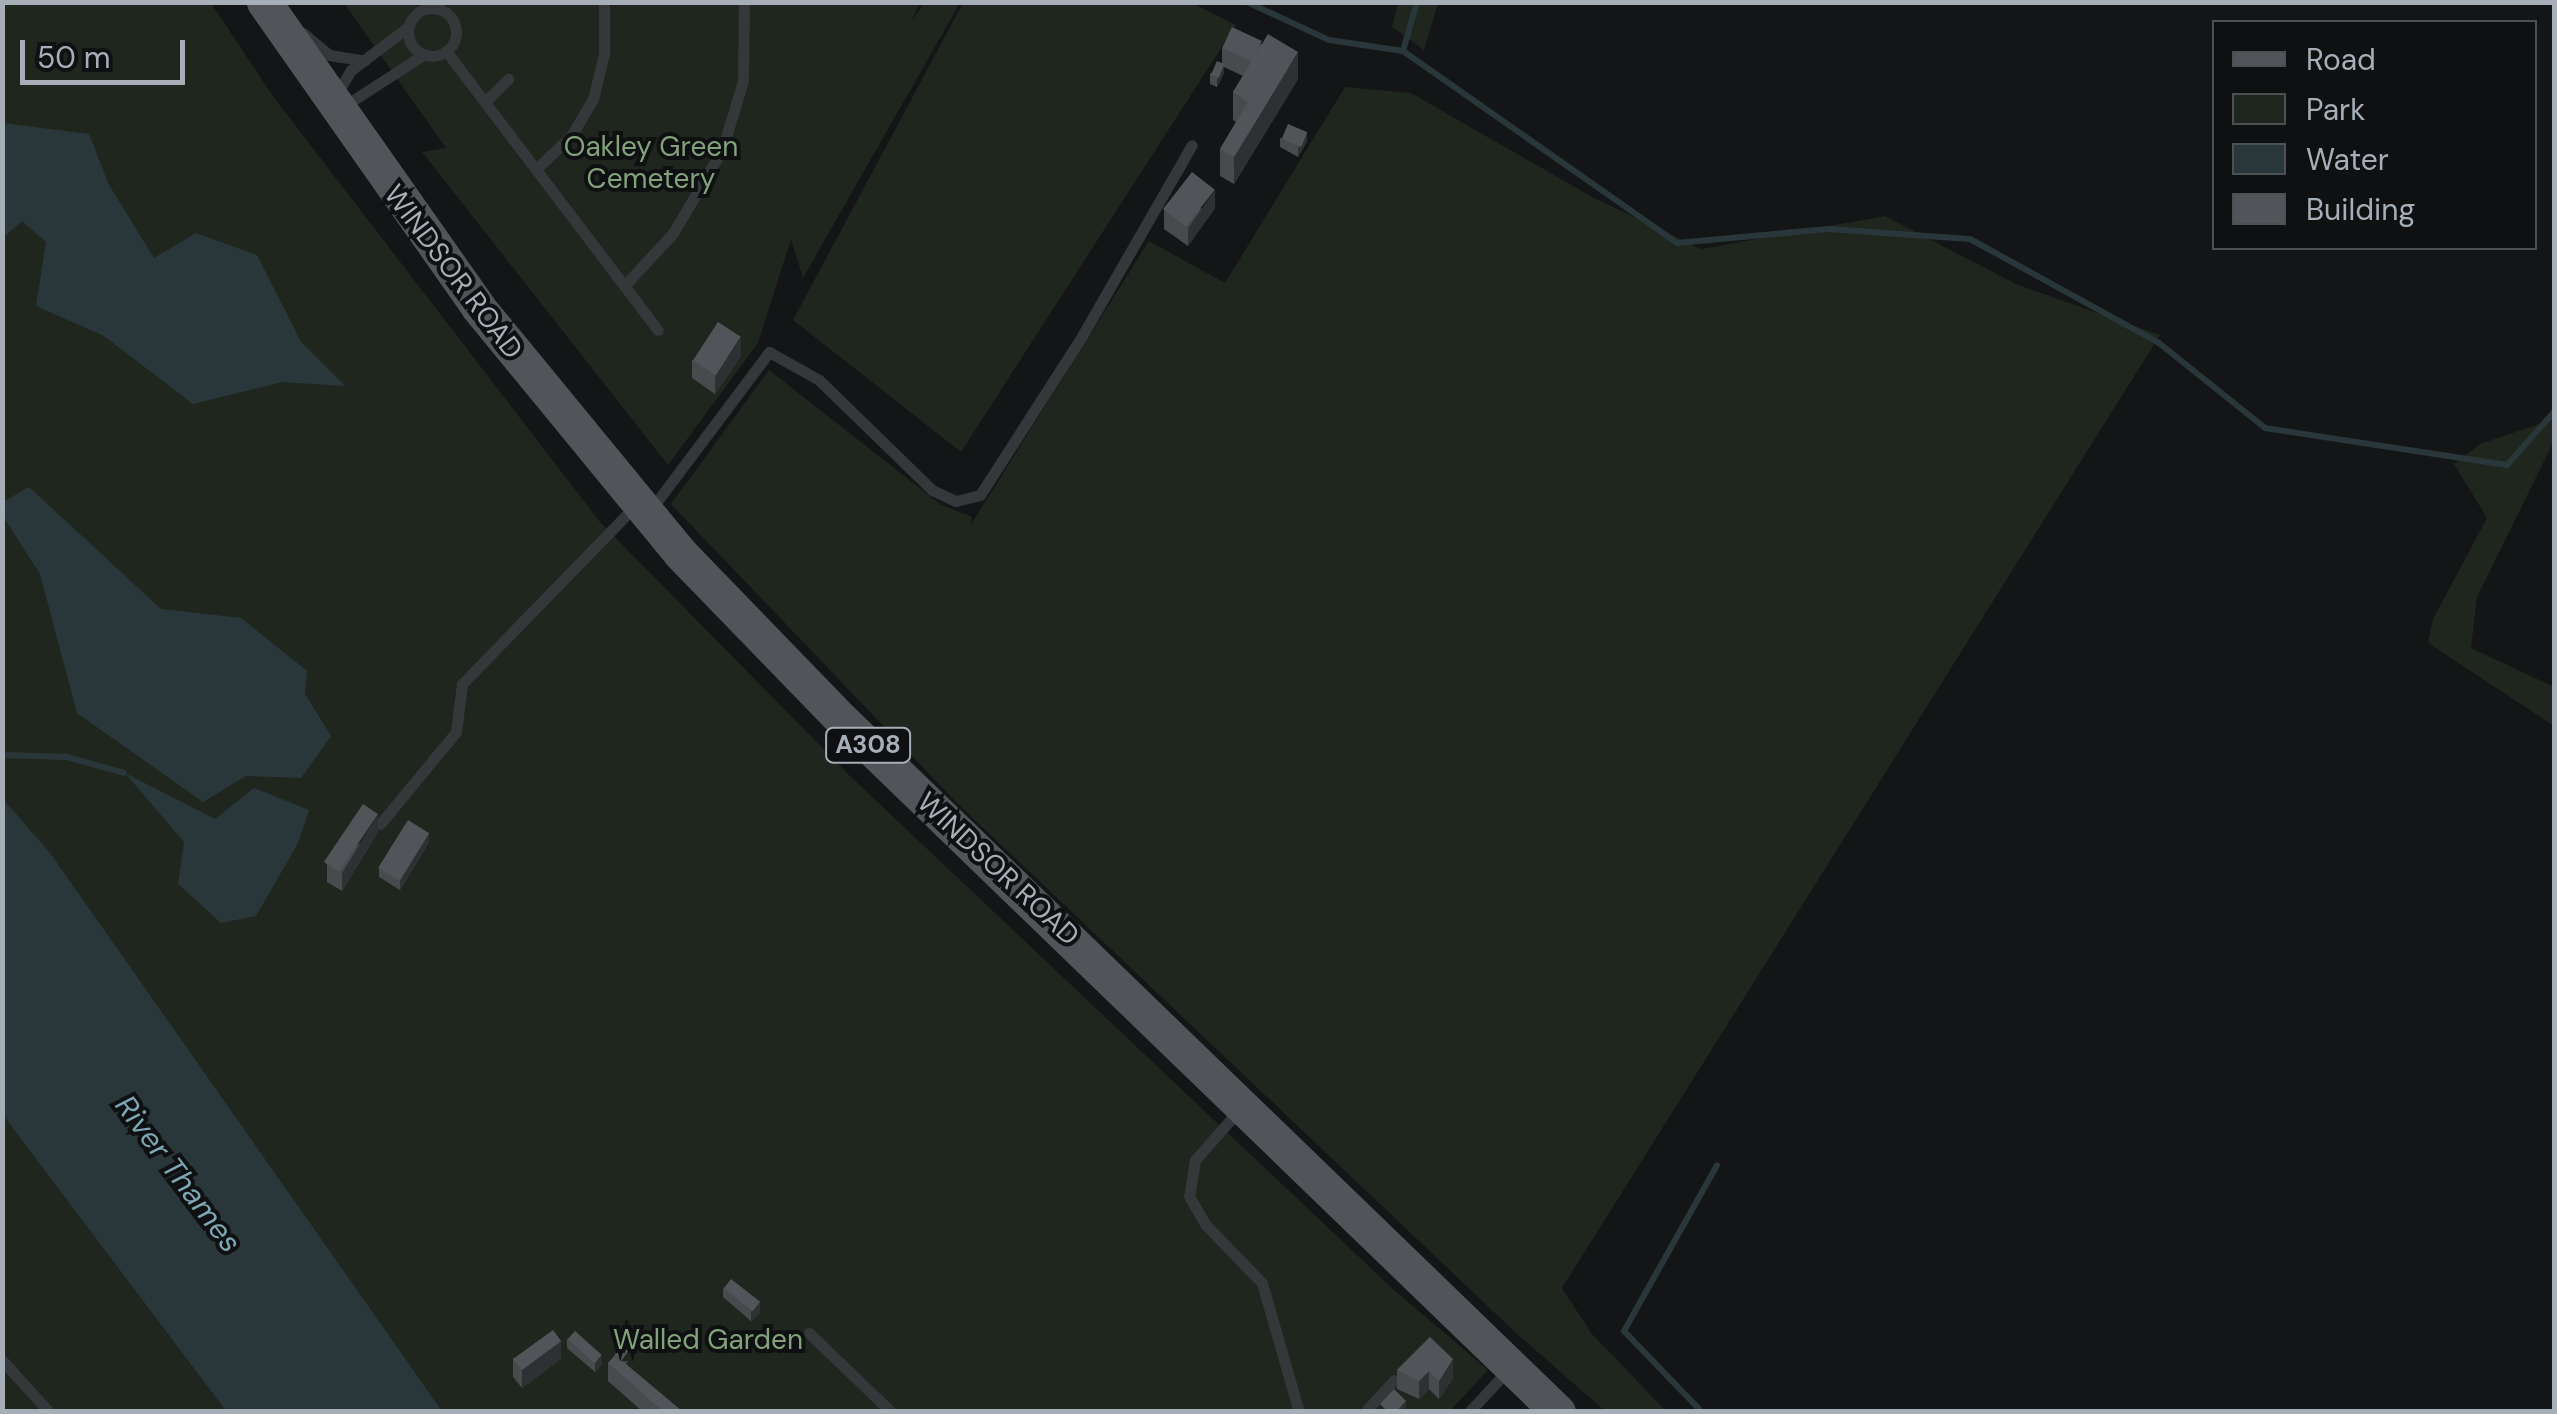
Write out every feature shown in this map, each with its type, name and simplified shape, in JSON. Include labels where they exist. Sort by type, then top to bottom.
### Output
[{"type":"main road","name":"WINDSOR ROAD","points":[[267,2],[332,106],[520,362],[642,510],[841,719],[1245,1103],[1558,1412]]},
{"type":"lane","points":[[267,2],[329,55],[364,60]]},
{"type":"lane","points":[[536,168],[571,136],[592,99],[604,54],[604,2]]},
{"type":"lane","points":[[624,286],[673,233],[722,150],[743,80],[744,2]]},
{"type":"lane","points":[[423,55],[410,44],[407,28],[413,8],[433,5],[455,24],[446,52]]},
{"type":"lane","points":[[332,106],[344,78],[407,28]]},
{"type":"lane","points":[[332,106],[363,98],[396,68],[423,55],[446,52]]},
{"type":"lane","points":[[446,52],[658,330]]},
{"type":"lane","points":[[485,102],[508,78]]},
{"type":"lane","points":[[380,824],[456,732],[462,684],[642,510],[769,352],[819,380],[932,490],[956,501],[980,494],[1082,336],[1192,146]]},
{"type":"lane","points":[[1245,1103],[1195,1160],[1189,1196],[1206,1226],[1262,1283],[1299,1412]]},
{"type":"lane","points":[[810,1333],[891,1412]]},
{"type":"lane","points":[[2,1360],[49,1412]]},
{"type":"lane","points":[[1469,1412],[1511,1367]]},
{"type":"lane","points":[[1364,1412],[1394,1380]]},
{"type":"green space","name":"Walled Garden","points":[[3,3],[211,3],[272,95],[600,522],[850,776],[1394,1290],[1488,1370],[1449,1412],[442,1411],[70,884],[3,798]]},
{"type":"green space","name":"Oakley Green Cemetery","points":[[344,3],[920,3],[911,22],[924,3],[960,3],[803,278],[791,239],[758,343],[668,465],[422,152],[446,148]]},
{"type":"green space","points":[[963,3],[1192,3],[1236,25],[961,452],[793,320]]},
{"type":"green space","points":[[1398,3],[1438,3],[1424,50],[1392,27]]},
{"type":"green space","points":[[1345,87],[1411,93],[1594,198],[1701,249],[1885,216],[2016,284],[2160,335],[1562,1288],[1592,1334],[1666,1411],[1605,1411],[1515,1332],[958,804],[671,504],[769,370],[940,504],[972,517],[970,526],[1149,241],[1225,283]]},
{"type":"green space","points":[[2554,419],[2554,441],[2477,597],[2471,648],[2554,687],[2554,726],[2428,643],[2433,619],[2487,518],[2454,464],[2480,444]]},
{"type":"green space","points":[[2,1115],[5,1117],[226,1411],[3,1411]]},
{"type":"water","points":[[3,123],[89,134],[109,185],[154,258],[196,233],[257,255],[301,342],[345,386],[282,382],[193,404],[104,336],[36,306],[46,242],[22,221],[3,238]]},
{"type":"water","points":[[29,487],[161,609],[241,618],[307,671],[305,694],[331,736],[301,778],[246,776],[203,802],[77,713],[40,574],[3,516],[3,502]]},
{"type":"water","points":[[125,773],[215,819],[254,788],[309,810],[298,843],[256,916],[221,923],[178,884],[184,842]]},
{"type":"water","name":"River Thames","points":[[3,799],[50,853],[442,1411],[226,1411],[3,1115]]},
{"type":"building","points":[[1232,27],[1262,41],[1252,62],[1222,48]]},
{"type":"building","points":[[1268,34],[1298,52],[1234,157],[1220,149],[1248,102],[1233,92]]},
{"type":"building","points":[[1217,61],[1224,64],[1219,78],[1211,75]]},
{"type":"building","points":[[1288,124],[1307,132],[1301,147],[1282,139]]},
{"type":"building","points":[[1192,172],[1215,190],[1186,227],[1163,209]]},
{"type":"building","points":[[718,322],[741,337],[716,375],[693,361]]},
{"type":"building","points":[[363,804],[378,814],[339,872],[324,862]]},
{"type":"building","points":[[408,820],[429,833],[400,881],[378,867]]},
{"type":"building","points":[[731,1279],[760,1302],[753,1311],[724,1288]]},
{"type":"building","points":[[553,1330],[561,1341],[522,1370],[513,1359]]},
{"type":"building","points":[[575,1331],[602,1355],[594,1363],[568,1339]]},
{"type":"building","points":[[1430,1337],[1453,1359],[1439,1381],[1429,1371],[1419,1381],[1397,1370]]},
{"type":"building","points":[[621,1346],[628,1351],[622,1360],[615,1355]]},
{"type":"building","points":[[615,1355],[683,1412],[664,1412],[608,1363]]},
{"type":"building","points":[[1394,1389],[1406,1401],[1396,1412],[1388,1412],[1380,1404]]},
{"type":"waterway","points":[[1247,2],[1329,40],[1403,51],[1417,2]]},
{"type":"waterway","points":[[1403,51],[1677,243],[1829,229],[1970,239],[2159,343],[2265,428],[2507,465],[2554,412]]},
{"type":"waterway","points":[[2,755],[67,757],[124,773]]},
{"type":"waterway","points":[[1702,1412],[1624,1331],[1717,1165]]}]
